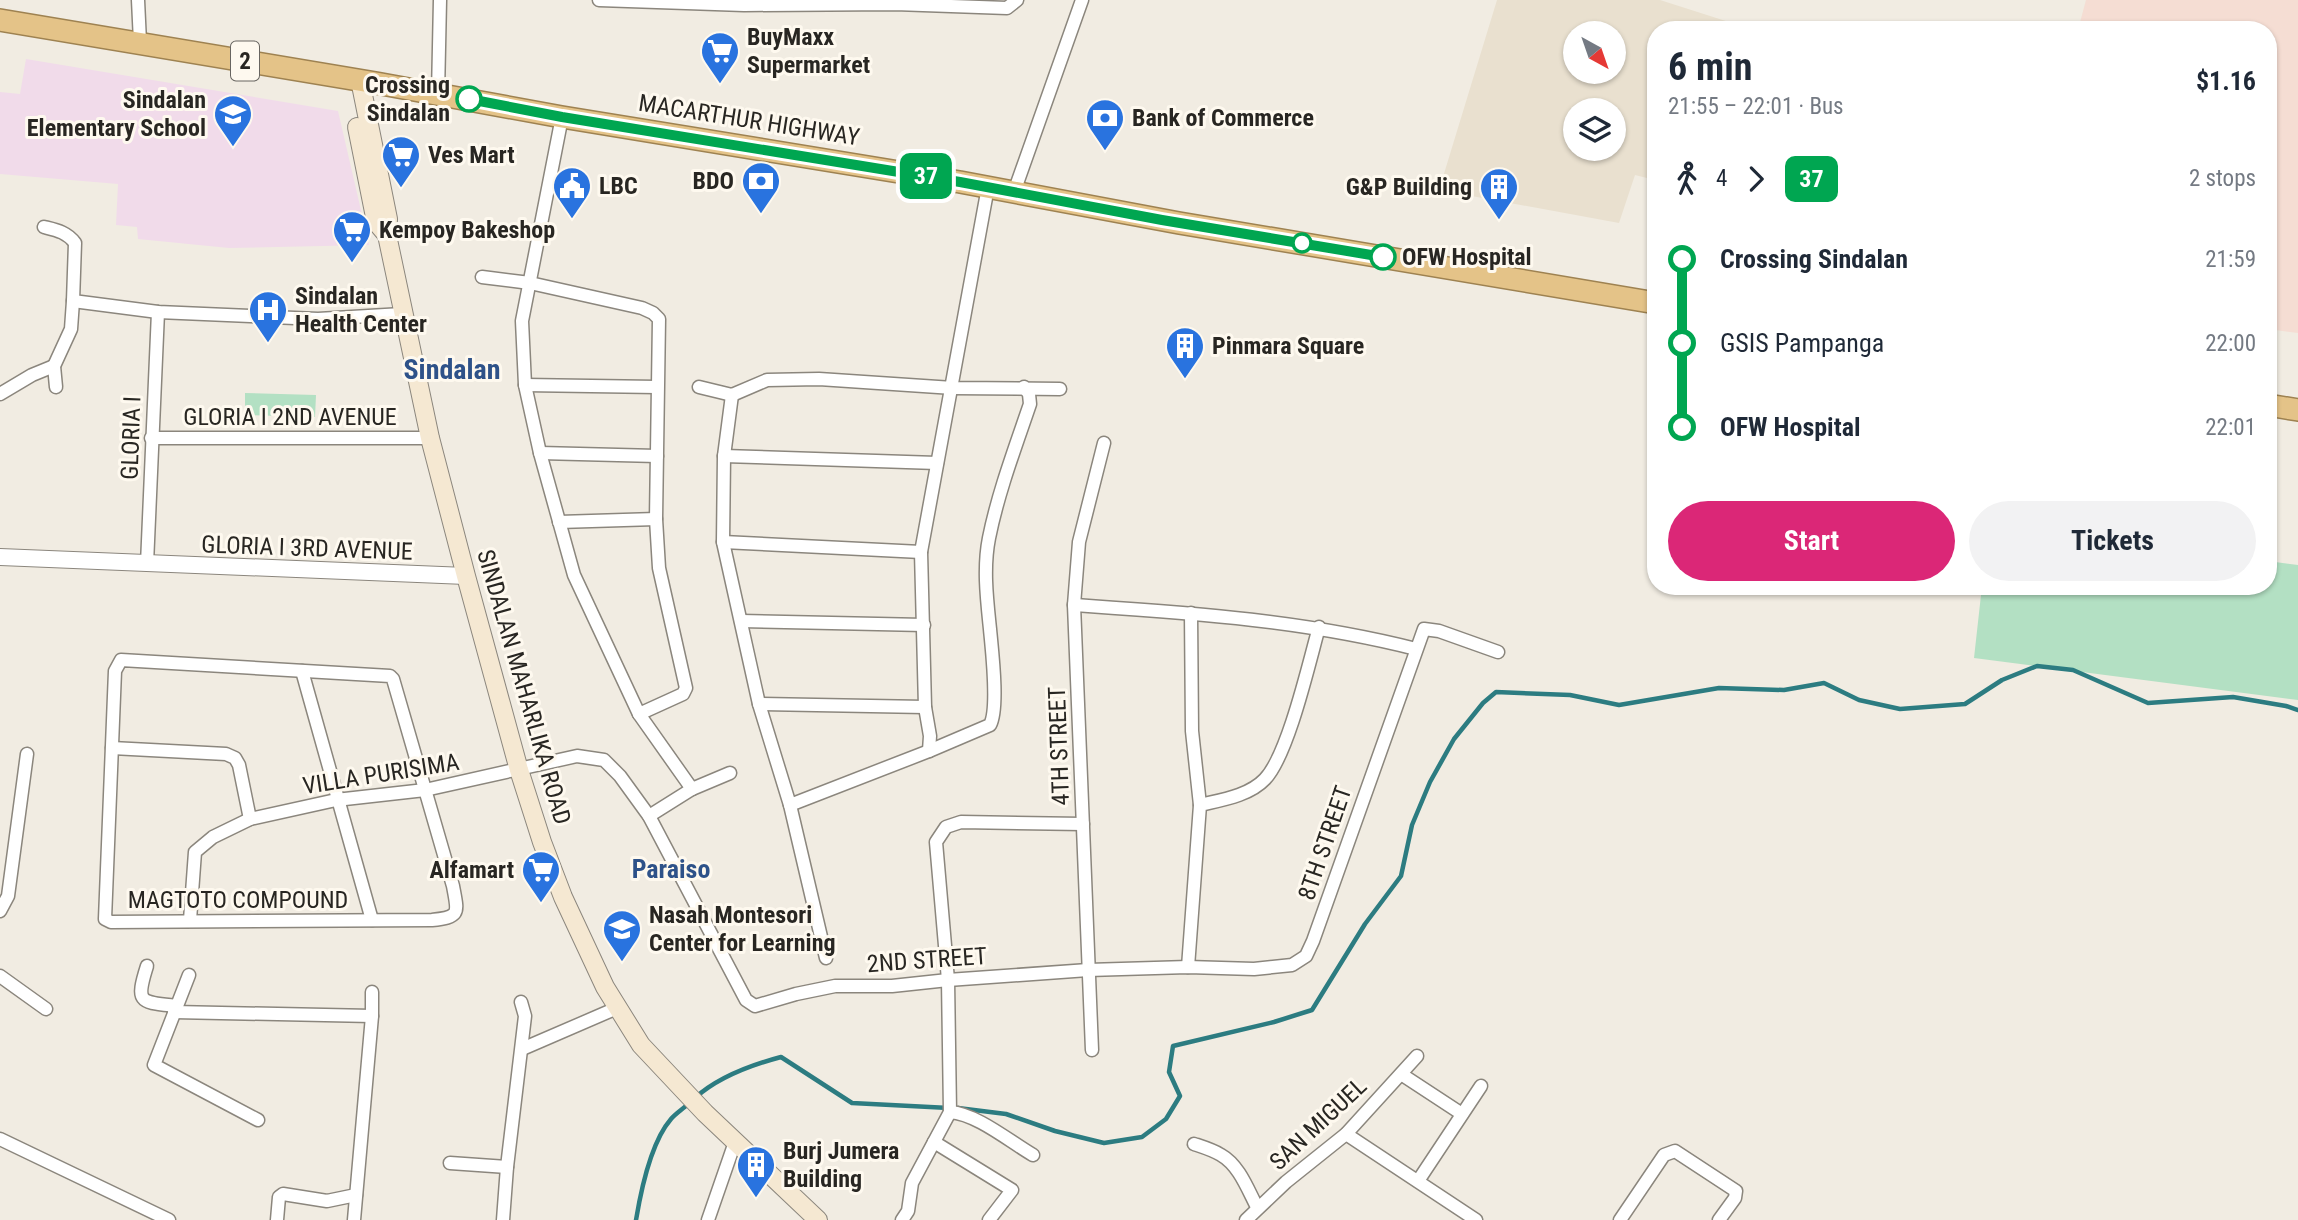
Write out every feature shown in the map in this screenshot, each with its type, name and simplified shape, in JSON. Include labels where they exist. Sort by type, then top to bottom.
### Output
[{"type":"highway","name":"MACARTHUR HIGHWAY","points":[[0,20],[1647,301]]},
{"type":"highway","points":[[2277,406],[2298,410]]},
{"type":"main road","name":"SINDALAN MAHARLIKA ROAD","points":[[355,79],[370,196],[376,222],[387,235],[430,439],[519,770],[563,897],[617,1007],[642,1045],[705,1113],[818,1220]]},
{"type":"street","points":[[138,0],[140,43]]},
{"type":"street","points":[[438,94],[440,0]]},
{"type":"street","points":[[598,0],[896,2],[1007,8],[1017,0]]},
{"type":"street","points":[[1014,192],[1082,0]]},
{"type":"street","points":[[562,117],[523,321],[525,385],[540,453],[574,575],[639,714],[692,789]]},
{"type":"street","points":[[929,751],[930,736],[925,707],[921,552],[988,187]]},
{"type":"street","points":[[44,227],[61,231],[75,243],[71,329],[54,366],[56,387]]},
{"type":"street","points":[[482,277],[530,283],[642,308],[653,313],[659,320],[656,519],[659,568],[686,688],[683,694],[639,714]]},
{"type":"street","points":[[73,301],[158,312],[317,319],[402,314]]},
{"type":"street","name":"GLORIA I","points":[[147,565],[158,312]]},
{"type":"street","points":[[0,394],[32,375],[54,366]]},
{"type":"street","points":[[699,387],[732,395],[767,380],[819,379],[953,388],[1060,389]]},
{"type":"street","points":[[525,385],[657,387]]},
{"type":"street","points":[[790,805],[990,725],[993,719],[993,659],[986,580],[988,540],[1030,404],[1029,394],[1024,387]]},
{"type":"street","points":[[732,395],[724,456],[723,542],[759,704],[790,805],[825,958]]},
{"type":"street","name":"GLORIA I 2ND AVENUE","points":[[151,439],[430,439]]},
{"type":"street","name":"4TH STREET","points":[[1092,1050],[1074,605],[1079,542],[1104,443]]},
{"type":"street","points":[[540,453],[657,456]]},
{"type":"street","points":[[724,456],[937,463]]},
{"type":"street","points":[[559,522],[656,519]]},
{"type":"street","points":[[723,542],[921,552]]},
{"type":"street","name":"GLORIA I 3RD AVENUE","points":[[0,557],[466,576]]},
{"type":"street","points":[[1074,605],[1191,613],[1319,627],[1416,649]]},
{"type":"street","points":[[1188,967],[1200,805],[1192,731],[1191,613]]},
{"type":"street","points":[[741,621],[924,625]]},
{"type":"street","points":[[1200,805],[1231,797],[1265,779],[1288,732],[1319,627]]},
{"type":"street","name":"8TH STREET","points":[[1188,967],[1254,969],[1292,965],[1306,956],[1424,629],[1438,631],[1497,652]]},
{"type":"street","points":[[250,820],[239,765],[235,758],[226,754],[112,748],[115,671],[121,660],[390,676],[425,790]]},
{"type":"street","points":[[302,671],[336,800],[372,920]]},
{"type":"street","points":[[759,704],[925,707]]},
{"type":"street","name":"MAGTOTO COMPOUND","points":[[112,748],[105,919],[111,922],[451,918],[457,909],[453,886],[425,790]]},
{"type":"street","points":[[0,911],[8,896],[27,754]]},
{"type":"street","name":"2ND STREET","points":[[519,770],[577,756],[604,760],[620,776],[649,816],[746,1000],[755,1006],[796,993],[835,986],[892,986],[1088,970],[1188,967]]},
{"type":"street","name":"VILLA PURISIMA","points":[[190,920],[195,852],[213,837],[250,820],[336,800],[425,790],[519,770]]},
{"type":"street","points":[[649,816],[692,789],[730,773]]},
{"type":"street","points":[[902,1220],[908,1211],[912,1183],[950,1110],[948,980],[936,842],[946,827],[961,822],[1083,824]]},
{"type":"street","points":[[147,966],[139,991],[141,997],[151,1003],[176,1009],[372,1016]]},
{"type":"street","points":[[189,975],[154,1065],[258,1120]]},
{"type":"street","points":[[0,976],[46,1009]]},
{"type":"street","points":[[354,1220],[372,992]]},
{"type":"street","points":[[503,1220],[525,1016],[521,1002]]},
{"type":"street","points":[[522,1049],[617,1007]]},
{"type":"street","name":"SAN MIGUEL","points":[[1245,1220],[1257,1207],[1346,1134],[1417,1056]]},
{"type":"street","points":[[1401,1074],[1462,1114]]},
{"type":"street","points":[[1418,1181],[1481,1086]]},
{"type":"street","points":[[950,1110],[973,1118],[1033,1155]]},
{"type":"street","points":[[1346,1134],[1476,1220]]},
{"type":"street","points":[[0,1139],[169,1220]]},
{"type":"street","points":[[708,1220],[735,1142]]},
{"type":"street","points":[[934,1142],[1012,1190],[989,1220]]},
{"type":"street","points":[[1194,1144],[1229,1161],[1257,1207]]},
{"type":"street","points":[[1620,1220],[1664,1155],[1675,1151],[1736,1191],[1735,1198],[1719,1220]]},
{"type":"street","points":[[450,1163],[507,1167]]},
{"type":"street","points":[[277,1220],[279,1197],[283,1194],[327,1201],[356,1195]]},
{"type":"shaded area","name":"OFW Hospital","points":[[1497,0],[1660,0],[1726,21],[1647,21],[1647,178],[1635,175],[1619,223],[1439,190]]},
{"type":"shaded area","points":[[2086,0],[2298,0],[2298,333],[2277,330],[2277,21],[2080,21]]},
{"type":"shaded area","name":"Sindalan Elementary School","points":[[26,59],[338,111],[369,245],[229,248],[138,239],[137,227],[116,225],[118,184],[0,174],[0,92],[20,94]]},
{"type":"green space","points":[[245,393],[316,395],[315,417],[245,415]]},
{"type":"green space","points":[[2277,562],[2298,565],[2298,700],[1974,658],[1981,595],[2277,595]]},
{"type":"waterway","points":[[958,1108],[1006,1114],[1055,1131],[1104,1143],[1142,1137],[1166,1119],[1180,1096],[1169,1072],[1173,1046],[1312,1010],[1365,924],[1401,876],[1412,825],[1430,782],[1454,739],[1483,703],[1496,692],[1570,695],[1619,705],[1719,688],[1784,690],[1824,683],[1859,700],[1900,709],[1965,704],[2002,680],[2037,666],[2073,670],[2148,703],[2233,697],[2298,710]]},
{"type":"waterway","points":[[695,1098],[735,1073],[781,1057],[852,1103],[949,1108]]},
{"type":"waterway","points":[[636,1220],[652,1153],[671,1119],[688,1104]]},
{"type":"bus line","name":"37","points":[[469,99],[1383,257]]},
{"type":"place","name":"BuyMaxx Supermarket","points":[[720,85]]},
{"type":"place","name":"Crossing Sindalan","points":[[469,99]]},
{"type":"place","name":"Sindalan Elementary School","points":[[233,148]]},
{"type":"place","name":"Bank of Commerce","points":[[1105,152]]},
{"type":"place","name":"Ves Mart","points":[[401,189]]},
{"type":"place","name":"BDO","points":[[761,215]]},
{"type":"place","name":"LBC","points":[[572,220]]},
{"type":"place","name":"G&P Building","points":[[1499,221]]},
{"type":"place","name":"OFW Hospital","points":[[1383,257]]},
{"type":"place","name":"Kempoy Bakeshop","points":[[352,264]]},
{"type":"place","name":"Sindalan Health Center","points":[[268,344]]},
{"type":"place","name":"Pinmara Square","points":[[1185,380]]},
{"type":"place","name":"Alfamart","points":[[541,904]]},
{"type":"place","name":"Nasah Montesori Center for Learning","points":[[622,963]]},
{"type":"place","name":"Burj Jumera Building","points":[[756,1199]]},
{"type":"district","name":"Sindalan","points":[[452,369]]},
{"type":"district","name":"Paraiso","points":[[671,869]]}]
